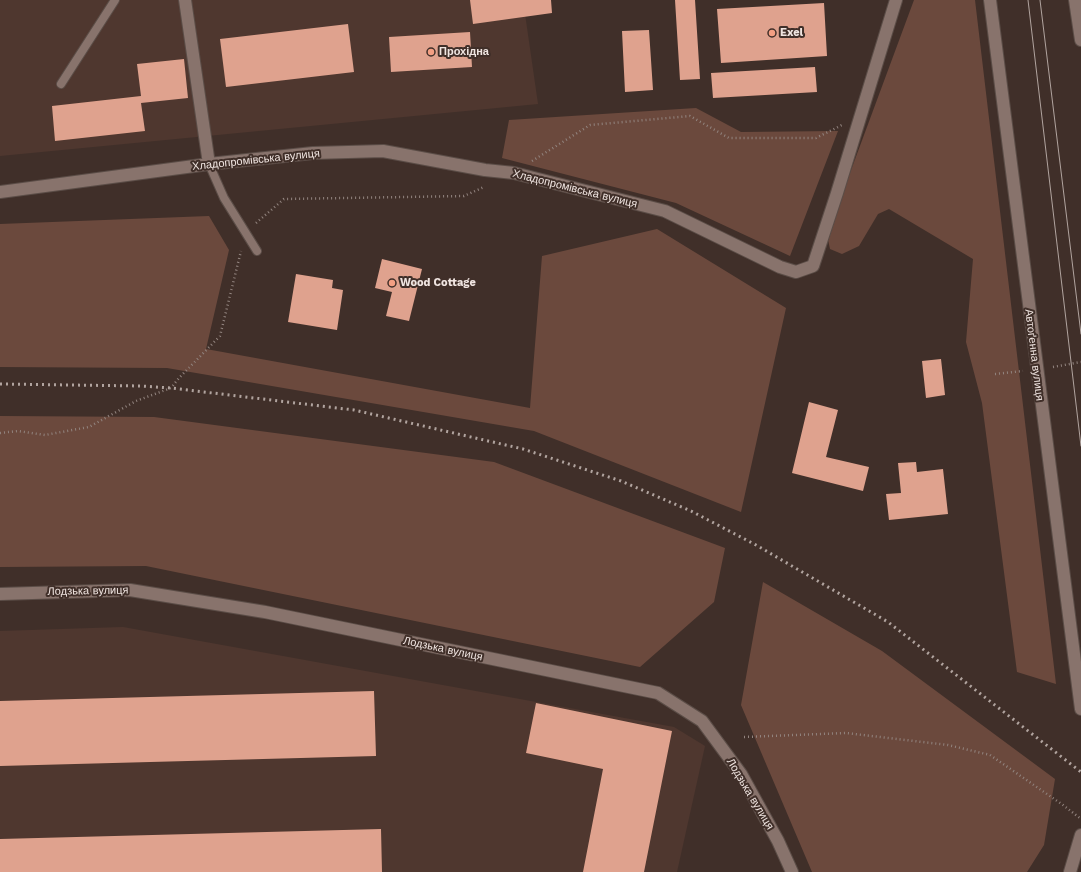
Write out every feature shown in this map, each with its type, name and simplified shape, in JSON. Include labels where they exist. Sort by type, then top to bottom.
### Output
[{"type":"street","points":[[185,0],[209,164]]},
{"type":"street","name":"Хладопромівська вулиця","points":[[0,192],[209,164],[313,153],[383,151],[485,170],[514,173],[665,211],[780,267],[796,272],[812,266],[837,193],[896,0]]},
{"type":"street","name":"Автоґенна вулиця","points":[[990,0],[1036,369],[1081,709]]},
{"type":"street","points":[[1075,0],[1081,40]]},
{"type":"street","name":"Лодзька вулиця","points":[[0,594],[130,590],[265,612],[658,693],[702,721],[741,774],[778,841],[792,872]]},
{"type":"street","points":[[1070,872],[1081,835]]},
{"type":"lane","points":[[61,84],[115,0]]},
{"type":"lane","points":[[209,164],[224,198],[258,251]]},
{"type":"path","points":[[514,173],[590,125],[690,116],[729,138],[816,138],[860,116]]},
{"type":"path","points":[[0,432],[18,431],[45,435],[89,427],[136,401],[171,388],[220,336],[245,231],[284,199],[464,196],[485,186]]},
{"type":"path","points":[[995,374],[1081,362]]},
{"type":"path","points":[[744,737],[846,733],[948,745],[990,755],[1081,819]]},
{"type":"shaded area","points":[[0,0],[523,0],[538,104],[0,156]]},
{"type":"shaded area","points":[[914,0],[975,0],[1056,684],[1017,672],[982,403],[966,342],[973,259],[889,209],[878,214],[859,246],[842,254],[830,249],[827,235]]},
{"type":"shaded area","points":[[696,108],[741,132],[838,131],[790,256],[676,203],[502,158],[509,120]]},
{"type":"shaded area","points":[[209,216],[229,250],[206,349],[530,408],[542,256],[657,229],[786,308],[741,512],[534,431],[167,368],[0,367],[0,224]]},
{"type":"shaded area","points":[[0,416],[154,417],[494,462],[725,548],[714,602],[640,667],[146,566],[0,567]]},
{"type":"shaded area","points":[[763,582],[882,651],[1055,779],[1044,845],[1027,872],[812,872],[741,705]]},
{"type":"shaded area","points":[[123,627],[674,727],[705,746],[677,872],[0,872],[0,631]]},
{"type":"building","points":[[470,0],[551,0],[552,13],[473,24]]},
{"type":"building","points":[[675,0],[695,0],[700,79],[680,80]]},
{"type":"building","name":"Exel","points":[[824,3],[827,56],[721,63],[717,9]]},
{"type":"building","points":[[348,24],[354,72],[226,87],[220,39]]},
{"type":"building","points":[[649,30],[653,90],[625,92],[622,31]]},
{"type":"building","name":"Прохідна","points":[[470,32],[472,67],[391,72],[389,37]]},
{"type":"building","points":[[184,59],[188,98],[141,103],[145,131],[55,141],[52,106],[141,96],[137,64]]},
{"type":"building","points":[[815,67],[817,92],[713,98],[711,73]]},
{"type":"building","points":[[382,259],[422,269],[409,321],[386,316],[392,292],[375,288]]},
{"type":"building","points":[[296,274],[333,280],[332,288],[343,290],[337,330],[288,322]]},
{"type":"building","points":[[941,359],[945,395],[926,398],[922,361]]},
{"type":"building","points":[[809,402],[838,410],[826,457],[869,467],[863,491],[792,473]]},
{"type":"building","points":[[916,462],[917,472],[943,469],[948,514],[889,520],[886,494],[901,493],[898,463]]},
{"type":"building","points":[[374,691],[376,756],[0,766],[0,701]]},
{"type":"building","points":[[536,703],[672,731],[644,872],[583,872],[603,769],[526,753]]},
{"type":"building","points":[[381,829],[382,872],[0,872],[0,839]]},
{"type":"tram line","points":[[1028,0],[1081,446]]},
{"type":"tram line","points":[[1040,0],[1081,334]]},
{"type":"railway","points":[[0,384],[141,386],[171,388],[354,410],[523,449],[621,481],[691,511],[756,545],[888,622],[1081,772]]},
{"type":"place","name":"Exel","points":[[772,33]]},
{"type":"place","name":"Прохідна","points":[[431,52]]},
{"type":"place","name":"Wood Cottage","points":[[392,283]]}]
